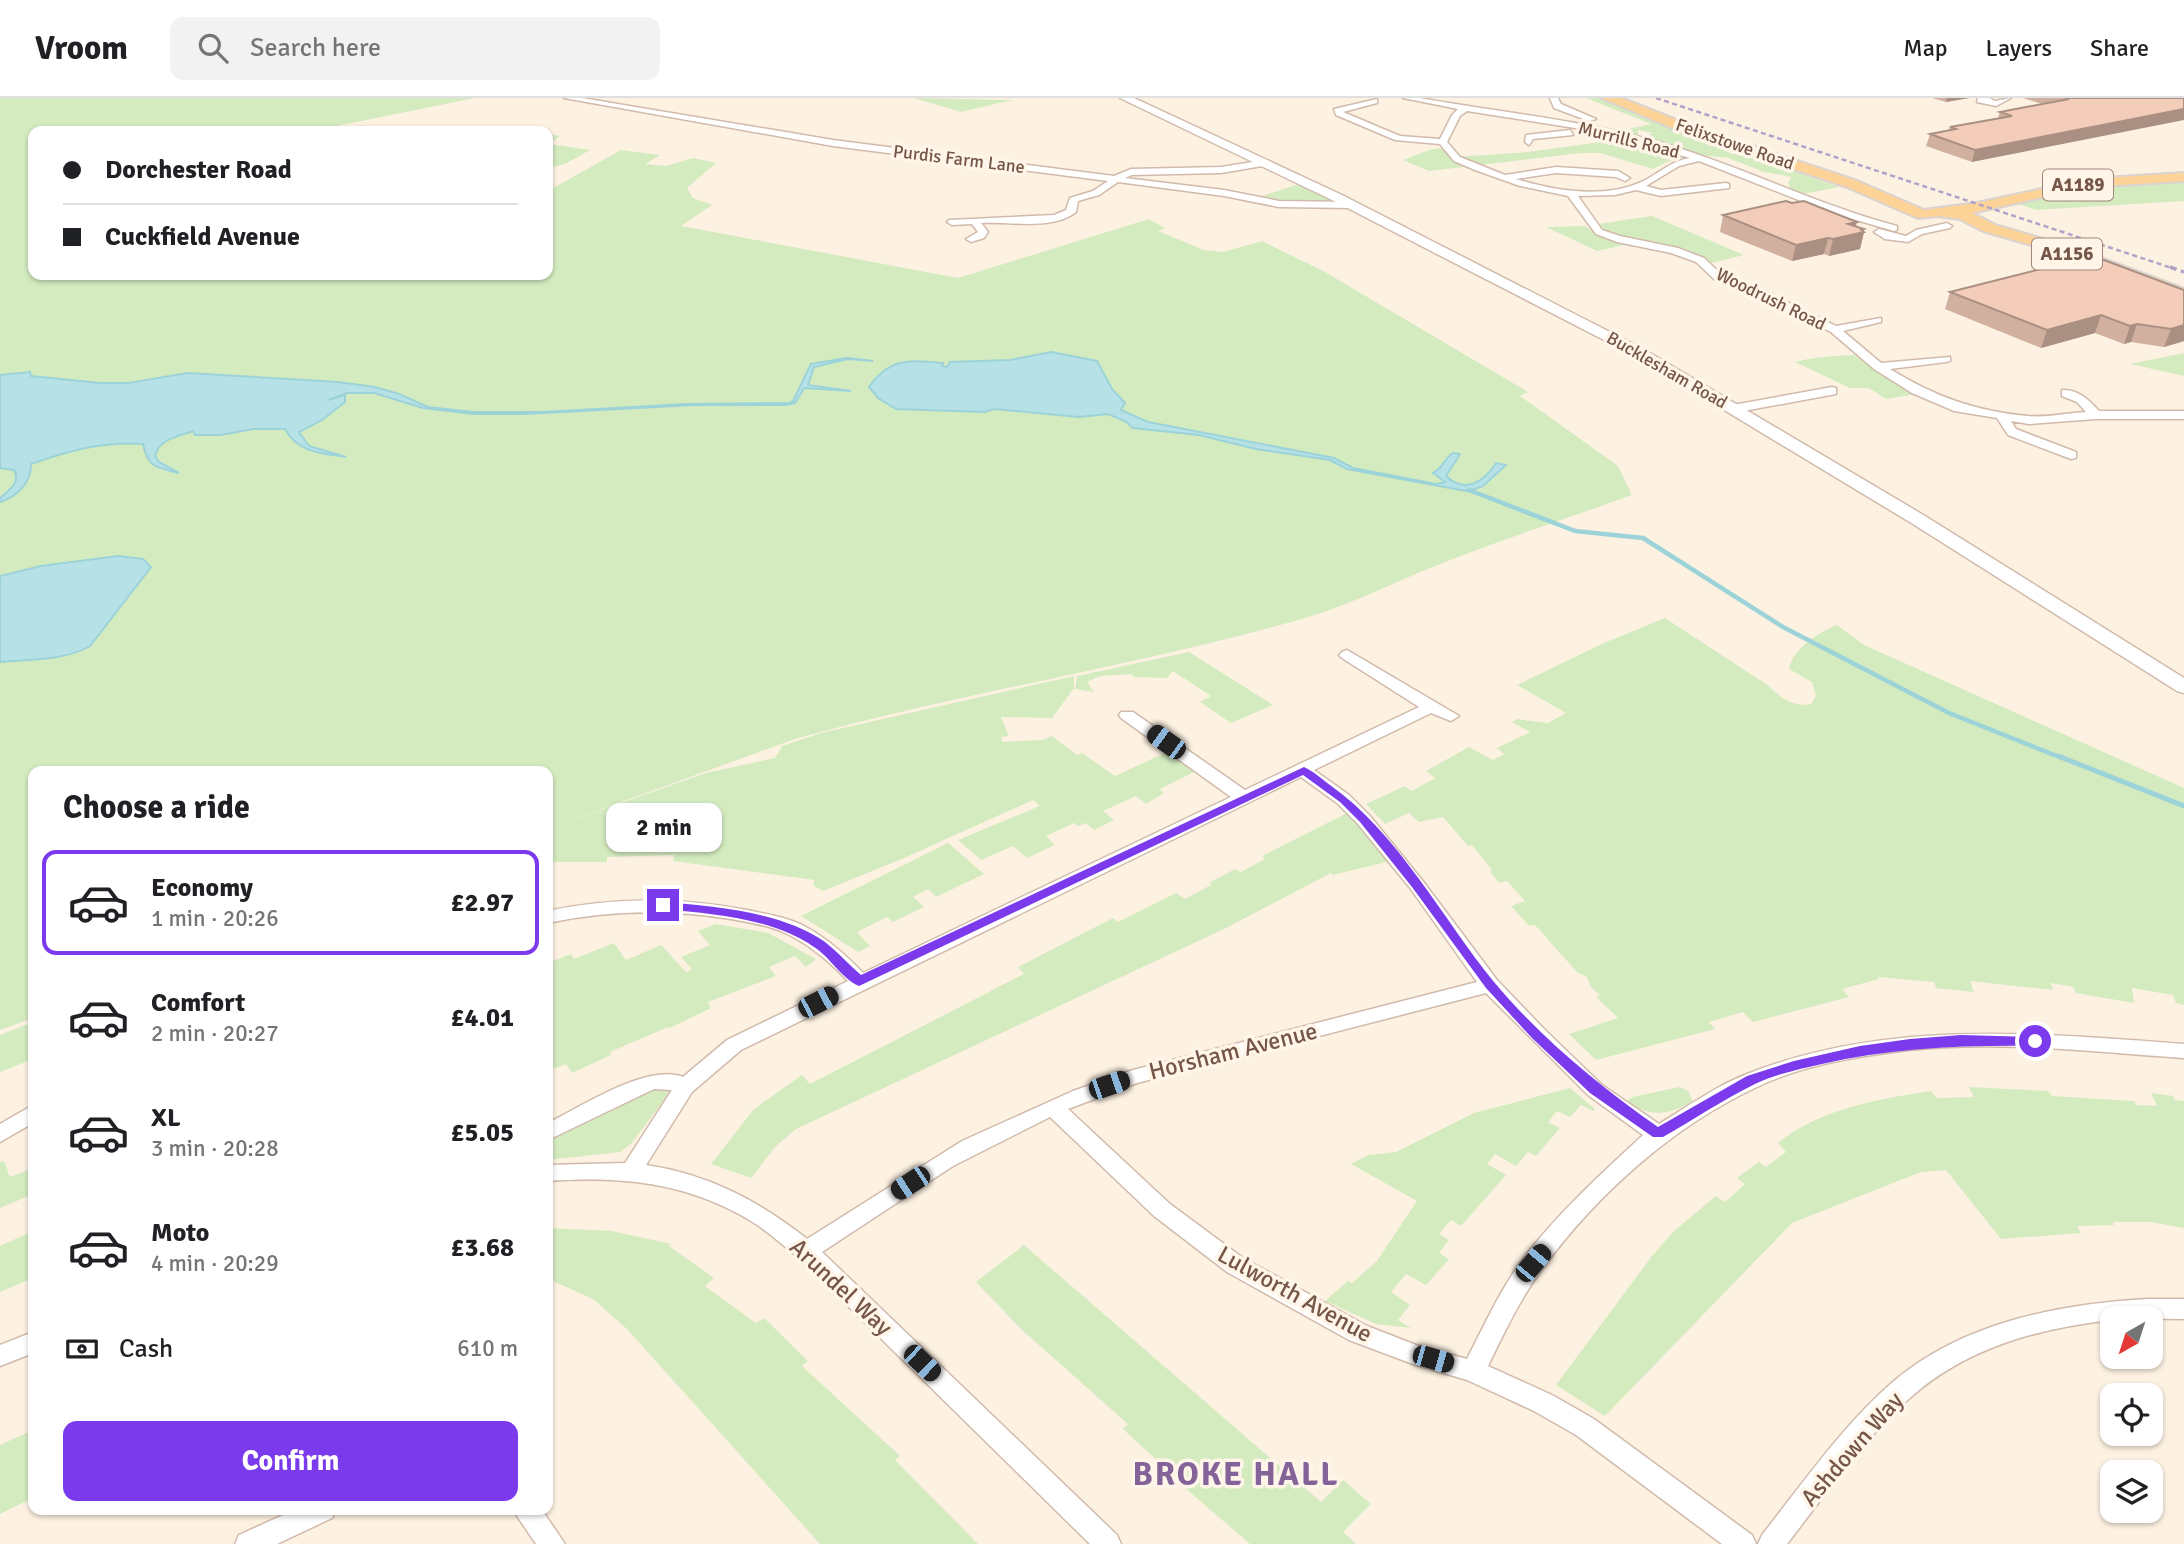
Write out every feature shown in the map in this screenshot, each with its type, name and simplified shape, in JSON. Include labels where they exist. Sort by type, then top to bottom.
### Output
[{"type":"main road","name":"Felixstowe Road","points":[[1609,98],[1682,127],[1861,188],[1938,218],[2135,276]]},
{"type":"main road","name":"A1189","points":[[1938,218],[1980,213],[2036,192],[2088,183],[2184,177]]},
{"type":"main road","name":"Felixstowe Road","points":[[1980,213],[2068,251],[2184,295]]},
{"type":"main road","points":[[1938,218],[1980,213]]},
{"type":"street","name":"Purdis Farm Lane","points":[[568,98],[832,143],[1224,193],[1279,204],[1352,205]]},
{"type":"street","name":"Bucklesham Road","points":[[1125,98],[1352,205],[1640,353],[1993,565],[2184,687]]},
{"type":"street","name":"Murrills Road","points":[[1407,98],[1591,124],[1663,146],[1843,214],[1894,228]]},
{"type":"street","points":[[1529,142],[1529,137],[1579,133],[1591,124],[1558,106],[1554,98]]},
{"type":"street","points":[[1983,98],[1982,102],[1996,104],[2007,98]]},
{"type":"street","points":[[1374,101],[1338,109],[1339,113],[1398,138],[1443,142],[1457,159],[1527,187],[1571,193],[1608,193],[1651,181],[1675,163],[1699,159]]},
{"type":"street","points":[[1443,142],[1452,121],[1465,108]]},
{"type":"street","points":[[952,222],[1059,217],[1071,212],[1073,200],[1097,193],[1112,180],[1138,171],[1220,170],[1265,163]]},
{"type":"street","points":[[1500,178],[1556,170],[1618,174],[1625,178]]},
{"type":"street","points":[[1692,178],[1709,188]]},
{"type":"street","points":[[1637,187],[1661,193],[1726,186]]},
{"type":"street","name":"Woodrush Road","points":[[1571,193],[1599,232],[1617,239],[1674,250],[1700,260],[1718,277],[1759,292],[1835,330],[1878,367],[1932,398],[1968,410],[2029,420],[2096,415],[2181,419]]},
{"type":"street","points":[[1661,193],[1659,200],[1666,205]]},
{"type":"street","name":"Murrills Road","points":[[1843,214],[1881,233]]},
{"type":"street","points":[[1938,218],[1908,239],[1889,237],[1881,233],[1883,230],[1938,218]]},
{"type":"street","points":[[971,239],[983,232],[974,220]]},
{"type":"street","points":[[1835,330],[1877,320]]},
{"type":"street","points":[[1878,367],[1946,359]]},
{"type":"street","points":[[1733,409],[1832,391]]},
{"type":"street","points":[[2066,393],[2081,399],[2096,415]]},
{"type":"street","points":[[2002,417],[2012,432],[2071,455]]},
{"type":"street","points":[[1347,655],[1451,716]]},
{"type":"street","points":[[632,1170],[685,1087],[734,1045],[859,981],[1243,797],[1304,771],[1432,707]]},
{"type":"street","points":[[1127,715],[1243,797]]},
{"type":"street","points":[[1304,771],[1343,799],[1364,820],[1416,884],[1490,985],[1595,1090],[1658,1134]]},
{"type":"street","points":[[553,916],[622,906],[663,905],[709,909],[757,919],[787,926],[820,945],[859,981]]},
{"type":"street","name":"Horsham Avenue","points":[[806,1251],[931,1170],[993,1134],[1053,1108],[1133,1077],[1490,985]]},
{"type":"street","points":[[1473,1371],[1509,1301],[1533,1263],[1580,1207],[1658,1134],[1752,1080],[1794,1066],[1860,1051],[1961,1040],[2060,1042],[2184,1051]]},
{"type":"street","points":[[553,1130],[651,1082],[673,1081],[685,1087]]},
{"type":"street","name":"Lulworth Avenue","points":[[1053,1108],[1162,1210],[1235,1265],[1358,1333],[1413,1354],[1473,1371],[1543,1403],[1585,1427],[1743,1544]]},
{"type":"street","points":[[0,1134],[28,1116]]},
{"type":"street","name":"Arundel Way","points":[[553,1173],[632,1170],[715,1190],[760,1215],[806,1251],[1108,1544]]},
{"type":"street","name":"Ashdown Way","points":[[1771,1544],[1871,1422],[1904,1388],[1953,1354],[2012,1329],[2093,1312],[2184,1309]]},
{"type":"street","points":[[0,1356],[28,1344]]},
{"type":"street","points":[[248,1544],[312,1515]]},
{"type":"street","points":[[530,1515],[552,1544]]},
{"type":"green space","points":[[0,98],[475,98],[337,126],[28,126],[28,280],[553,280],[553,188],[621,150],[660,155],[645,164],[666,166],[693,158],[716,163],[687,188],[693,198],[712,205],[681,226],[958,278],[1149,219],[1165,228],[1158,231],[1204,250],[1223,252],[1262,241],[1325,272],[1528,392],[1520,396],[1618,466],[1632,495],[1471,552],[1341,606],[1305,618],[1178,651],[922,707],[795,739],[555,826],[706,773],[775,758],[782,746],[821,733],[1074,676],[1074,688],[1052,718],[1001,717],[1009,736],[1001,737],[1003,742],[1042,740],[1052,736],[1077,755],[1082,753],[1115,776],[1167,752],[1194,772],[1160,789],[1164,793],[1146,804],[1136,796],[1103,811],[1114,820],[1094,830],[1086,823],[1078,826],[1074,823],[1046,836],[1055,845],[1027,858],[1013,846],[981,860],[958,840],[1040,806],[1033,800],[823,891],[813,885],[815,880],[673,861],[674,855],[607,857],[607,862],[553,862],[553,766],[28,766],[28,1020],[0,1030]]},
{"type":"green space","points":[[914,98],[1012,100],[961,112]]},
{"type":"green space","points":[[1586,98],[1600,98],[1715,144],[1730,153],[1768,162],[1839,187],[1803,194],[1791,190],[1788,183],[1792,177],[1764,172],[1728,158],[1700,155],[1641,137],[1653,133],[1638,130],[1638,136],[1619,131],[1651,124]]},
{"type":"green space","points":[[1619,134],[1691,156],[1653,169],[1600,153],[1429,171],[1403,160],[1432,149],[1446,148],[1455,157],[1528,152],[1608,141]]},
{"type":"green space","points":[[553,144],[590,150],[565,164],[553,167]]},
{"type":"green space","points":[[2184,180],[2184,201],[2036,210],[2019,204],[2101,187]]},
{"type":"green space","points":[[1299,184],[1338,202],[1275,203],[1253,199]]},
{"type":"green space","points":[[1652,216],[1744,255],[1711,263],[1700,257],[1612,235],[1598,224]]},
{"type":"green space","points":[[1585,226],[1604,238],[1629,244],[1597,251],[1546,227]]},
{"type":"green space","points":[[2184,353],[2184,376],[2130,364]]},
{"type":"green space","points":[[1854,355],[1877,372],[1916,394],[1886,399],[1869,388],[1850,388],[1795,362]]},
{"type":"green space","points":[[1665,618],[1769,686],[1782,698],[1805,705],[1811,704],[1816,696],[1812,682],[1789,669],[1791,661],[1807,642],[1837,625],[1864,645],[2184,788],[2184,1005],[2176,1003],[2173,995],[2132,988],[2134,1003],[2076,993],[2073,987],[2051,983],[2053,990],[1970,981],[1974,992],[1936,988],[1934,982],[1878,977],[1879,979],[1842,989],[1849,997],[1753,1022],[1743,1012],[1709,1022],[1715,1029],[1596,1060],[1569,1034],[1618,1018],[1596,997],[1600,995],[1591,987],[1587,977],[1577,972],[1535,925],[1529,926],[1511,906],[1525,901],[1507,881],[1499,883],[1472,845],[1468,846],[1443,817],[1419,822],[1409,813],[1385,824],[1366,804],[1405,786],[1412,791],[1435,778],[1426,771],[1469,747],[1493,760],[1504,754],[1497,748],[1530,732],[1512,722],[1517,719],[1548,723],[1566,713],[1517,685],[1604,643]]},
{"type":"green space","points":[[1189,652],[1273,705],[1231,723],[1200,702],[1211,696],[1173,671],[1167,678],[1133,677],[1132,674],[1100,676],[1087,682],[1094,692],[1075,689],[1077,676]]},
{"type":"green space","points":[[1347,813],[1390,861],[1333,875],[1331,873],[1224,929],[796,1129],[776,1146],[751,1178],[711,1164],[754,1109],[802,1075],[810,1084],[1024,974],[1018,967],[1113,918],[1118,922],[1176,893],[1185,899],[1235,869],[1241,872],[1265,859],[1262,856]]},
{"type":"green space","points":[[948,843],[984,874],[936,897],[928,889],[913,897],[924,907],[893,922],[887,917],[857,932],[870,946],[858,952],[801,916]]},
{"type":"green space","points":[[716,924],[768,933],[816,959],[806,967],[795,956],[769,967],[776,976],[708,1002],[711,1008],[610,1052],[611,1055],[572,1073],[566,1064],[553,1069],[553,961],[571,954],[574,959],[614,943],[626,960],[661,945],[686,972],[692,969],[681,957],[710,945],[698,931]]},
{"type":"green space","points":[[28,1024],[28,1061],[0,1072],[0,1035]]},
{"type":"green space","points":[[656,1087],[670,1089],[631,1144],[620,1152],[553,1159],[553,1138]]},
{"type":"green space","points":[[1680,1087],[1688,1091],[1693,1101],[1675,1110],[1652,1112],[1626,1102],[1632,1097]]},
{"type":"green space","points":[[1969,1087],[2048,1091],[2052,1096],[2134,1101],[2136,1105],[2157,1106],[2151,1093],[2173,1096],[2175,1100],[2184,1101],[2184,1228],[2151,1222],[2113,1222],[2114,1225],[2077,1226],[2081,1233],[2001,1239],[1946,1170],[1921,1172],[1792,1223],[1605,1416],[1556,1385],[1652,1256],[1674,1231],[1716,1196],[1725,1202],[1745,1184],[1737,1178],[1759,1162],[1766,1167],[1786,1152],[1778,1143],[1794,1131],[1850,1107],[1891,1098],[1931,1091],[1937,1098],[1974,1097]]},
{"type":"green space","points":[[1570,1088],[1595,1109],[1593,1111],[1581,1105],[1570,1117],[1557,1111],[1548,1122],[1560,1128],[1536,1156],[1528,1152],[1516,1166],[1495,1154],[1487,1164],[1506,1175],[1461,1226],[1451,1220],[1439,1234],[1449,1240],[1439,1253],[1449,1259],[1426,1285],[1406,1274],[1391,1292],[1410,1305],[1398,1320],[1411,1328],[1376,1324],[1325,1301],[1348,1281],[1352,1283],[1377,1261],[1417,1201],[1351,1164],[1368,1155],[1396,1152],[1474,1113]]},
{"type":"green space","points":[[4,1161],[10,1177],[28,1170],[28,1196],[0,1208],[0,1162]]},
{"type":"green space","points":[[553,1228],[612,1231],[671,1244],[669,1246],[714,1278],[705,1286],[756,1323],[764,1318],[808,1361],[802,1366],[900,1456],[895,1460],[978,1544],[820,1544],[627,1329],[593,1299],[553,1281]]},
{"type":"green space","points":[[28,1233],[28,1280],[0,1292],[0,1246]]},
{"type":"green space","points":[[1024,1245],[1321,1502],[1343,1480],[1371,1504],[1343,1532],[1356,1544],[1250,1544],[1177,1481],[1123,1429],[1128,1424],[1021,1329],[976,1282]]},
{"type":"green space","points":[[28,1432],[28,1500],[0,1514],[0,1445]]},
{"type":"water","points":[[1051,352],[1097,361],[1112,389],[1125,403],[1121,410],[1148,422],[1334,458],[1353,468],[1436,484],[1445,482],[1433,473],[1453,453],[1460,454],[1446,476],[1460,484],[1467,485],[1480,480],[1496,463],[1506,465],[1483,486],[1472,490],[1477,493],[1347,469],[1330,460],[1256,449],[1199,435],[1133,428],[1125,421],[1108,414],[1079,417],[994,409],[985,412],[896,409],[878,398],[869,387],[893,365],[911,361],[943,363],[942,366],[947,367],[950,362],[1010,360]]},
{"type":"water","points":[[847,358],[873,361],[848,359],[814,367],[808,385],[851,391],[804,388],[795,403],[785,405],[694,405],[524,414],[474,414],[423,408],[374,393],[347,393],[328,400],[345,395],[345,402],[322,420],[299,432],[309,446],[346,457],[319,453],[303,447],[290,437],[285,429],[253,429],[221,435],[195,435],[193,431],[165,442],[155,456],[159,462],[179,473],[154,465],[143,444],[100,446],[72,451],[31,464],[29,477],[22,488],[0,502],[0,498],[13,486],[16,475],[14,470],[0,468],[0,375],[30,372],[31,376],[100,383],[129,383],[187,373],[338,382],[375,387],[428,407],[473,412],[544,412],[686,404],[789,403],[793,401],[811,364]]},
{"type":"water","points":[[118,556],[143,559],[151,567],[90,646],[58,657],[0,662],[0,576],[41,566]]},
{"type":"building","points":[[2065,98],[2184,98],[2184,109],[1975,150],[1930,134],[1956,129],[1950,127],[2012,116],[2000,112],[2069,99]]},
{"type":"building","points":[[1786,201],[1804,201],[1857,222],[1848,224],[1864,229],[1861,230],[1864,232],[1796,245],[1723,215]]},
{"type":"building","points":[[2088,257],[2104,260],[2184,290],[2184,325],[2171,329],[2137,324],[2130,326],[2101,315],[2047,330],[1950,292]]},
{"type":"waterway","points":[[1469,490],[1575,531],[1643,538],[1783,627],[1949,713],[2062,758]]},
{"type":"waterway","points":[[2058,756],[2184,806]]},
{"type":"railway","points":[[1656,98],[2175,269]]},
{"type":"railway","points":[[2170,267],[2184,272]]},
{"type":"district","name":"BROKE HALL","points":[[1236,1474]]},
{"type":"route","points":[[663,905],[709,909],[787,926],[820,945],[859,981],[1243,797],[1304,771],[1343,799],[1364,820],[1416,884],[1490,985],[1537,1034],[1595,1090],[1658,1134],[1752,1080],[1794,1066],[1910,1043],[1961,1040],[2035,1041]]}]
